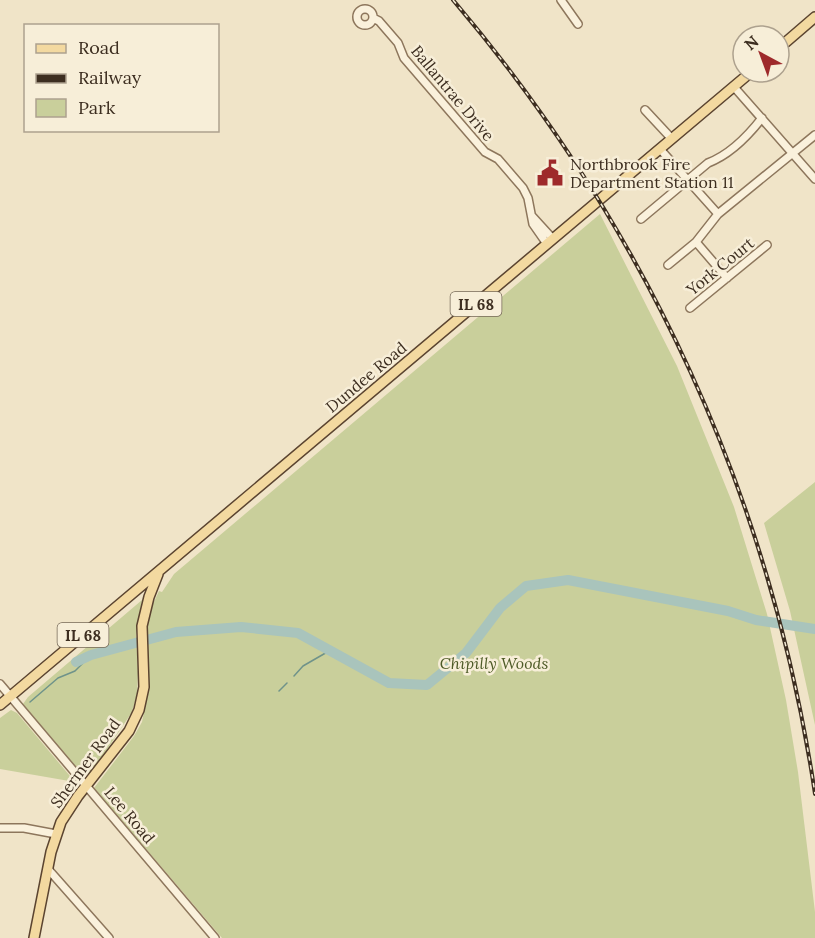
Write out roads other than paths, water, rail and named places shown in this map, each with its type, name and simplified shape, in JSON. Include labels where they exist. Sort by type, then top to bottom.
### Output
[{"type":"main road","points":[[791,38],[815,17]]},
{"type":"main road","name":"Dundee Road","points":[[0,705],[737,84]]},
{"type":"main road","name":"Shermer Road","points":[[34,938],[56,834],[69,808],[129,731],[139,710],[144,687],[141,626],[158,572]]},
{"type":"street","points":[[561,0],[578,24]]},
{"type":"street","name":"Ballantrae Drive","points":[[373,18],[379,21],[398,43],[402,56],[485,152],[498,159],[523,188],[528,198],[533,224],[550,241]]},
{"type":"street","points":[[734,87],[815,179]]},
{"type":"street","points":[[645,110],[672,139]]},
{"type":"street","points":[[641,219],[708,163],[719,158],[752,130],[762,118]]},
{"type":"street","points":[[668,265],[696,242],[718,214],[815,135]]},
{"type":"street","points":[[660,149],[718,214]]},
{"type":"street","points":[[696,242],[727,278]]},
{"type":"street","name":"York Court","points":[[690,309],[766,245]]},
{"type":"street","name":"Lee Road","points":[[0,684],[215,938]]},
{"type":"street","points":[[0,828],[24,828],[56,834]]},
{"type":"street","points":[[48,869],[110,938]]},
{"type":"waterway","points":[[76,662],[91,655],[176,632],[241,627],[298,633],[389,683],[427,685],[466,653],[500,608],[526,586],[568,580],[728,611],[756,620],[815,629]]},
{"type":"waterway","points":[[294,676],[303,666],[329,651]]},
{"type":"waterway","points":[[30,702],[58,678],[75,671],[91,655]]},
{"type":"waterway","points":[[279,691],[287,683]]},
{"type":"railway","points":[[453,0],[522,87],[585,179],[641,273],[690,372],[732,473],[767,577],[795,684],[815,794]]},
{"type":"place","name":"Northbrook Fire Department Station 11","points":[[550,173]]},
{"type":"park label","name":"Chipilly Woods","points":[[494,663]]}]
